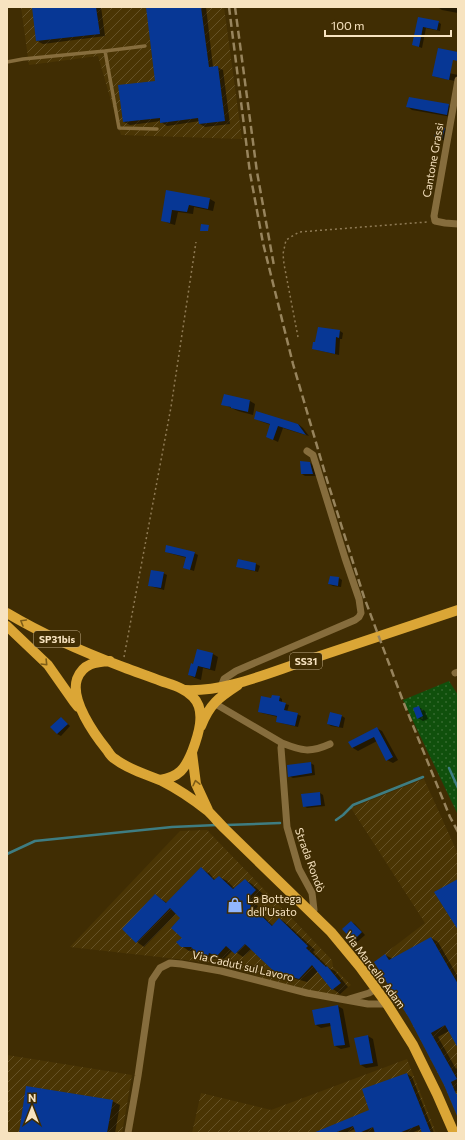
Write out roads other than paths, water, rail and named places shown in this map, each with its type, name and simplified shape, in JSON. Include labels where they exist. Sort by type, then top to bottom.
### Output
[{"type":"main road","name":"SS31","points":[[185,690],[220,687],[244,681],[458,610]]},
{"type":"main road","name":"SP31bis","points":[[7,613],[44,634],[110,661]]},
{"type":"main road","name":"SP31bis","points":[[7,626],[48,665],[82,711]]},
{"type":"main road","points":[[110,661],[185,690],[194,698],[200,718],[200,730],[185,766],[175,776],[169,779],[160,780],[138,772],[114,759],[96,736],[82,711],[77,698],[76,688],[79,675],[89,665],[96,662],[110,661]]},
{"type":"main road","name":"SS31","points":[[200,730],[205,715],[216,701],[244,681]]},
{"type":"main road","name":"Via Marcello Adam","points":[[192,751],[192,762],[196,784],[211,815]]},
{"type":"main road","name":"Via Marcello Adam","points":[[160,780],[174,787],[211,815],[331,932],[360,967],[387,1004],[413,1045],[438,1094],[454,1133]]},
{"type":"street","name":"Cantone Grassi","points":[[458,80],[434,216],[435,221],[458,224]]},
{"type":"street","points":[[307,451],[313,455],[344,558],[359,599],[361,613],[355,620],[236,671],[224,679],[216,701],[282,743],[300,750],[308,751],[322,748],[330,744]]},
{"type":"street","name":"Strada Rondò","points":[[282,743],[281,748],[286,827],[299,869],[312,893],[314,910],[312,913]]},
{"type":"street","name":"Via Caduti sul Lavoro","points":[[128,1133],[152,980],[155,973],[160,968],[170,963],[221,971],[308,993],[368,1004],[387,1004]]},
{"type":"street","name":"Via Caduti sul Lavoro","points":[[347,1000],[364,995],[376,989]]},
{"type":"lane","points":[[7,62],[145,46]]},
{"type":"lane","points":[[105,51],[119,128],[157,129]]},
{"type":"waterway","points":[[449,768],[458,788]]},
{"type":"waterway","points":[[336,820],[353,805],[423,777]]},
{"type":"waterway","points":[[226,825],[280,823]]},
{"type":"waterway","points":[[7,854],[35,841],[172,827],[217,825]]},
{"type":"railway","points":[[229,7],[250,173],[263,243],[293,364],[327,480],[364,597],[403,701],[450,817],[458,832]]},
{"type":"railway","points":[[235,7],[257,172],[274,266]]},
{"type":"place","name":"La Bottega dell'Usato","points":[[235,905]]}]
